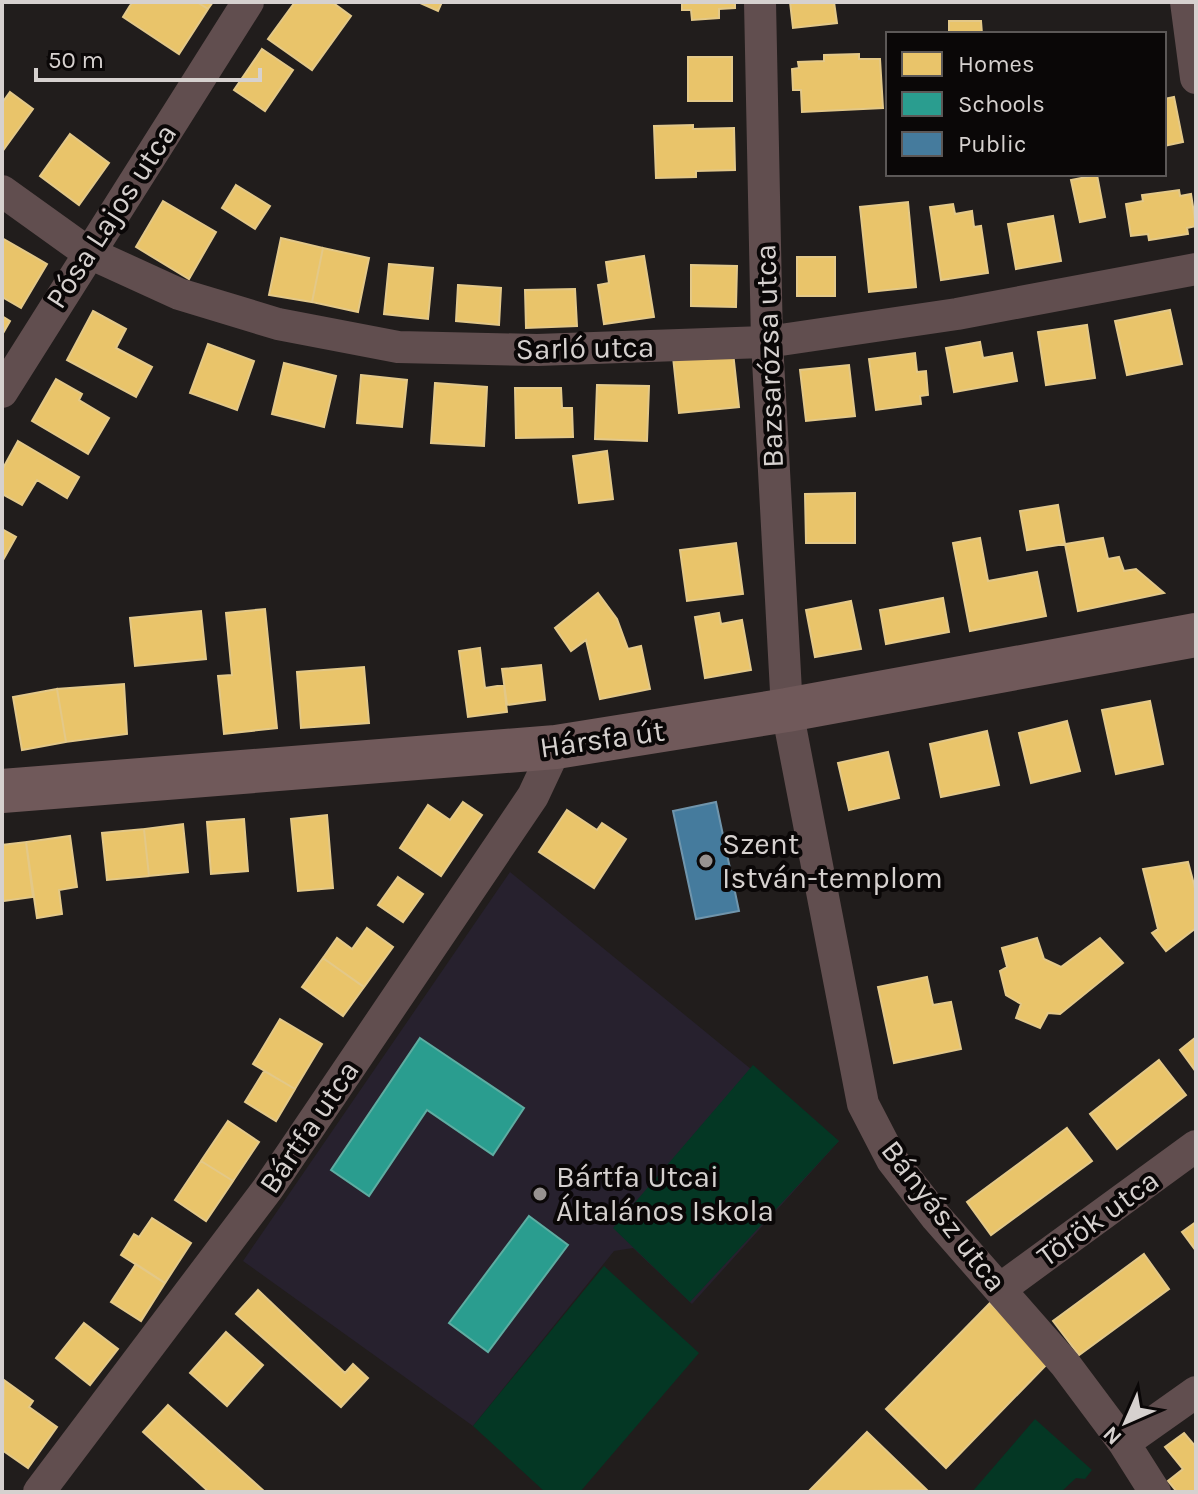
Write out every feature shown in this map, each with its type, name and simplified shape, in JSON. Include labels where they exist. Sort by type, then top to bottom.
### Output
[{"type":"street","name":"Pósa Lajos utca","points":[[2,392],[87,252],[248,2]]},
{"type":"street","name":"Bazsarózsa utca","points":[[760,2],[767,342],[787,710]]},
{"type":"street","points":[[1186,2],[1196,78]]},
{"type":"street","name":"Sarló utca","points":[[2,191],[87,252],[179,294],[278,324],[398,347],[537,350],[767,342],[957,314],[1196,269]]},
{"type":"street","name":"Hársfa út","points":[[2,791],[556,747],[787,710],[1196,635]]},
{"type":"street","name":"Bányász utca","points":[[787,710],[863,1104],[892,1160],[1065,1364],[1124,1443],[1155,1492]]},
{"type":"street","name":"Bártfa utca","points":[[39,1492],[269,1187],[533,796],[556,747]]},
{"type":"street","name":"Török utca","points":[[1000,1289],[1196,1146]]},
{"type":"street","points":[[1124,1443],[1196,1392]]},
{"type":"shaded area","name":"Bártfa Utcai Általános Iskola","points":[[510,872],[839,1141],[692,1304],[633,1248],[614,1251],[473,1426],[243,1261]]},
{"type":"green space","points":[[753,1065],[839,1141],[690,1302],[613,1228]]},
{"type":"green space","points":[[604,1266],[699,1353],[580,1492],[545,1492],[473,1426]]},
{"type":"green space","points":[[1035,1419],[1092,1470],[1085,1479],[1076,1478],[1061,1492],[972,1492]]},
{"type":"building: Homes","points":[[128,2],[197,2],[208,9],[179,54],[123,17],[131,4]]},
{"type":"building: Homes","points":[[197,2],[213,2],[208,9]]},
{"type":"building: Homes","points":[[295,2],[332,2],[351,16],[312,70],[268,39]]},
{"type":"building: Homes","points":[[418,2],[442,2],[438,11]]},
{"type":"building: Homes","points":[[682,2],[735,2],[735,8],[719,9],[719,18],[692,20],[691,10],[682,10]]},
{"type":"building: Homes","points":[[790,2],[834,2],[837,23],[793,28]]},
{"type":"building: Homes","points":[[949,21],[981,21],[982,32],[949,32]]},
{"type":"building: Homes","points":[[262,49],[293,70],[265,111],[234,90]]},
{"type":"building: Homes","points":[[859,54],[859,59],[880,59],[883,108],[802,112],[801,90],[793,90],[792,69],[799,68],[798,62],[824,61],[824,55]]},
{"type":"building: Homes","points":[[688,57],[732,57],[732,101],[688,101]]},
{"type":"building: Homes","points":[[10,92],[33,109],[2,152],[2,103]]},
{"type":"building: Homes","points":[[1174,97],[1183,142],[1166,146],[1166,99]]},
{"type":"building: Homes","points":[[693,125],[693,129],[734,128],[735,170],[696,171],[696,177],[656,178],[654,126]]},
{"type":"building: Homes","points":[[70,134],[109,163],[79,205],[40,176]]},
{"type":"building: Homes","points":[[1097,176],[1105,217],[1080,222],[1071,180]]},
{"type":"building: Homes","points":[[236,185],[270,206],[255,229],[222,208]]},
{"type":"building: Homes","points":[[1179,190],[1180,196],[1191,194],[1196,226],[1187,228],[1188,234],[1149,240],[1148,234],[1131,236],[1126,204],[1143,201],[1142,195]]},
{"type":"building: Homes","points":[[163,201],[216,232],[189,279],[136,247]]},
{"type":"building: Homes","points":[[908,202],[916,287],[869,292],[860,207]]},
{"type":"building: Homes","points":[[953,204],[955,214],[972,211],[974,227],[981,226],[988,273],[941,280],[930,207]]},
{"type":"building: Homes","points":[[1053,216],[1061,261],[1016,269],[1008,224]]},
{"type":"building: Homes","points":[[2,238],[47,264],[21,308],[2,297]]},
{"type":"building: Homes","points":[[281,238],[323,248],[312,302],[269,295]]},
{"type":"building: Homes","points":[[323,248],[369,258],[358,312],[312,302]]},
{"type":"building: Homes","points":[[644,256],[654,317],[604,324],[598,285],[609,283],[606,262]]},
{"type":"building: Homes","points":[[797,257],[835,257],[835,296],[797,296]]},
{"type":"building: Homes","points":[[389,264],[433,268],[428,319],[384,314]]},
{"type":"building: Homes","points":[[691,265],[737,266],[736,307],[691,306]]},
{"type":"building: Homes","points":[[458,285],[501,288],[499,325],[456,321]]},
{"type":"building: Homes","points":[[575,289],[577,326],[526,328],[525,290]]},
{"type":"building: Homes","points":[[1170,310],[1182,364],[1127,375],[1115,321]]},
{"type":"building: Homes","points":[[93,311],[126,329],[116,348],[152,367],[136,397],[67,360]]},
{"type":"building: Homes","points":[[2,316],[10,321],[2,335]]},
{"type":"building: Homes","points":[[1087,325],[1095,378],[1046,385],[1038,332]]},
{"type":"building: Homes","points":[[980,342],[983,358],[1012,353],[1017,381],[954,392],[946,348]]},
{"type":"building: Homes","points":[[208,344],[254,361],[237,410],[190,393]]},
{"type":"building: Homes","points":[[733,352],[739,407],[679,413],[673,357]]},
{"type":"building: Homes","points":[[915,353],[917,372],[926,371],[928,395],[920,396],[921,404],[876,410],[869,359]]},
{"type":"building: Homes","points":[[284,363],[336,376],[324,427],[272,414]]},
{"type":"building: Homes","points":[[849,365],[855,416],[806,421],[800,370]]},
{"type":"building: Homes","points":[[361,375],[407,380],[402,427],[357,423]]},
{"type":"building: Homes","points":[[56,379],[82,394],[79,400],[109,418],[88,454],[32,421]]},
{"type":"building: Homes","points":[[435,383],[487,387],[484,446],[431,443]]},
{"type":"building: Homes","points":[[597,385],[649,386],[647,441],[595,439]]},
{"type":"building: Homes","points":[[515,388],[561,388],[562,408],[572,408],[573,437],[516,438]]},
{"type":"building: Homes","points":[[18,441],[79,477],[67,498],[37,480],[22,505],[2,494],[2,470]]},
{"type":"building: Homes","points":[[607,451],[613,499],[579,503],[573,456]]},
{"type":"building: Homes","points":[[855,493],[855,543],[806,543],[805,494]]},
{"type":"building: Homes","points":[[1058,505],[1065,544],[1027,550],[1020,511]]},
{"type":"building: Homes","points":[[2,529],[16,537],[2,562]]},
{"type":"building: Homes","points":[[980,538],[988,581],[1037,572],[1046,616],[970,631],[953,543]]},
{"type":"building: Homes","points":[[1103,538],[1108,559],[1119,557],[1124,571],[1136,569],[1164,593],[1078,611],[1065,544]]},
{"type":"building: Homes","points":[[736,543],[743,594],[687,601],[680,550]]},
{"type":"building: Homes","points":[[598,593],[617,619],[628,649],[641,646],[650,689],[600,699],[586,640],[571,651],[555,628]]},
{"type":"building: Homes","points":[[943,598],[949,632],[886,644],[880,610]]},
{"type":"building: Homes","points":[[851,601],[861,649],[815,657],[806,610]]},
{"type":"building: Homes","points":[[265,609],[277,728],[224,734],[218,676],[232,675],[226,613]]},
{"type":"building: Homes","points":[[201,611],[206,659],[135,666],[130,618]]},
{"type":"building: Homes","points":[[719,613],[721,624],[742,620],[751,670],[705,678],[695,617]]},
{"type":"building: Homes","points":[[480,648],[485,688],[504,685],[507,712],[468,717],[459,651]]},
{"type":"building: Homes","points":[[541,665],[545,700],[507,705],[502,669]]},
{"type":"building: Homes","points":[[364,667],[369,723],[301,728],[297,672]]},
{"type":"building: Homes","points":[[124,684],[127,734],[66,742],[57,689]]},
{"type":"building: Homes","points":[[57,689],[66,742],[22,750],[13,697]]},
{"type":"building: Homes","points":[[1150,701],[1163,764],[1116,774],[1102,710]]},
{"type":"building: Homes","points":[[1067,721],[1080,771],[1031,783],[1019,733]]},
{"type":"building: Homes","points":[[987,731],[999,785],[941,797],[930,744]]},
{"type":"building: Homes","points":[[888,752],[899,798],[849,810],[838,763]]},
{"type":"building: Homes","points":[[463,802],[482,815],[441,876],[400,848],[428,805],[450,820]]},
{"type":"building: Homes","points":[[567,810],[597,830],[602,823],[626,839],[594,888],[539,852]]},
{"type":"building: Homes","points":[[327,815],[333,888],[298,891],[291,819]]},
{"type":"building: Homes","points":[[244,819],[248,871],[211,874],[207,822]]},
{"type":"building: Homes","points":[[183,824],[188,872],[149,876],[144,829]]},
{"type":"building: Homes","points":[[144,829],[149,876],[107,880],[102,833]]},
{"type":"building: Homes","points":[[70,836],[77,887],[59,890],[62,914],[37,918],[26,842]]},
{"type":"building: Homes","points":[[26,842],[33,897],[3,901],[2,845]]},
{"type":"building: Homes","points":[[1188,862],[1196,892],[1196,928],[1166,951],[1152,933],[1158,929],[1143,869]]},
{"type":"building: Homes","points":[[398,877],[423,894],[403,922],[378,905]]},
{"type":"building: Homes","points":[[367,928],[393,947],[364,987],[323,958],[337,938],[352,949]]},
{"type":"building: Homes","points":[[1037,938],[1044,959],[1061,967],[1100,938],[1123,963],[1060,1014],[1048,1013],[1040,1028],[1016,1018],[1021,1004],[1006,995],[1000,971],[1007,967],[1002,948]]},
{"type":"building: Homes","points":[[323,958],[364,987],[343,1016],[302,987]]},
{"type":"building: Homes","points":[[927,977],[933,1005],[951,1002],[961,1049],[894,1063],[878,987]]},
{"type":"building: Homes","points":[[280,1019],[322,1044],[295,1089],[253,1064]]},
{"type":"building: Homes","points":[[1196,1037],[1196,1072],[1180,1050]]},
{"type":"building: Homes","points":[[1159,1060],[1186,1095],[1117,1149],[1090,1114]]},
{"type":"building: Homes","points":[[264,1071],[295,1089],[276,1121],[245,1102]]},
{"type":"building: Homes","points":[[228,1121],[259,1142],[233,1181],[201,1161]]},
{"type":"building: Homes","points":[[1067,1128],[1092,1161],[991,1235],[967,1202]]},
{"type":"building: Homes","points":[[201,1161],[233,1181],[206,1221],[175,1200]]},
{"type":"building: Homes","points":[[152,1218],[191,1243],[165,1283],[121,1255],[134,1234],[139,1237]]},
{"type":"building: Homes","points":[[1196,1222],[1196,1251],[1182,1232]]},
{"type":"building: Homes","points":[[1144,1254],[1169,1289],[1079,1355],[1053,1321]]},
{"type":"building: Homes","points":[[136,1264],[165,1283],[141,1321],[111,1302]]},
{"type":"building: Homes","points":[[258,1290],[345,1373],[353,1364],[368,1378],[341,1407],[236,1314]]},
{"type":"building: Homes","points":[[990,1303],[1050,1361],[946,1468],[886,1409]]},
{"type":"building: Homes","points":[[84,1323],[118,1349],[90,1385],[56,1358]]},
{"type":"building: Homes","points":[[226,1332],[263,1365],[227,1406],[190,1373]]},
{"type":"building: Homes","points":[[4,1380],[33,1401],[29,1407],[57,1427],[28,1468],[2,1450]]},
{"type":"building: Homes","points":[[168,1405],[265,1492],[209,1492],[143,1432]]},
{"type":"building: Homes","points":[[867,1432],[927,1490],[808,1492]]},
{"type":"building: Homes","points":[[1184,1433],[1196,1447],[1196,1492],[1177,1492],[1168,1481],[1183,1469],[1165,1447]]},
{"type":"building: Schools","points":[[420,1038],[524,1108],[493,1155],[427,1110],[369,1196],[331,1170]]},
{"type":"building: Schools","points":[[529,1216],[568,1245],[488,1352],[449,1323]]},
{"type":"building: Public","name":"Szent István-templom","points":[[716,802],[739,911],[696,919],[673,811]]},
{"type":"place","name":"Szent István-templom","points":[[706,861]]},
{"type":"place","name":"Bártfa Utcai Általános Iskola","points":[[540,1194]]}]
